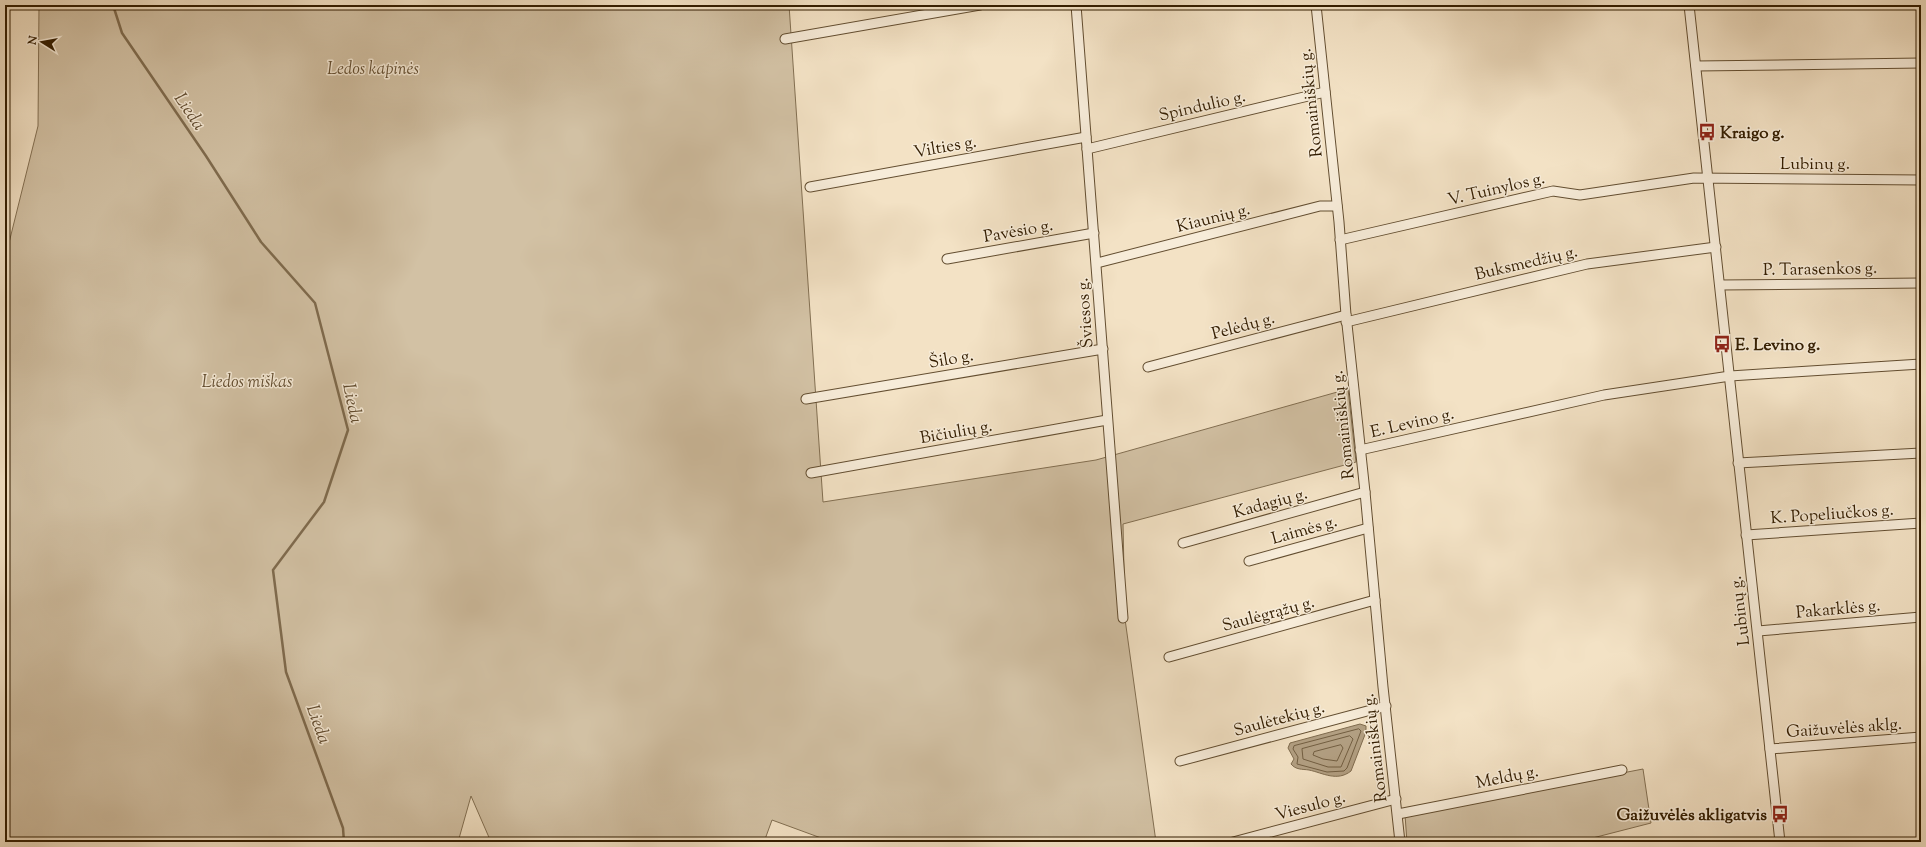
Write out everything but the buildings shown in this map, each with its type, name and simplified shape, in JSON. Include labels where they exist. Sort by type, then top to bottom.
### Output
[{"type":"street","points":[[784,39],[980,5]]},
{"type":"street","name":"Šviesos g.","points":[[1076,5],[1097,263],[1107,420],[1123,618]]},
{"type":"street","name":"Romainiškių g.","points":[[1316,5],[1337,206],[1346,318],[1400,842]]},
{"type":"street","name":"Lubinų g.","points":[[1689,5],[1780,842]]},
{"type":"street","points":[[1696,66],[1921,63]]},
{"type":"street","name":"Spindulio g.","points":[[1087,149],[1325,92]]},
{"type":"street","name":"Vilties g.","points":[[810,187],[1086,137]]},
{"type":"street","name":"V. Tuinylos g.","points":[[1340,240],[1553,191],[1580,195],[1694,178],[1708,179]]},
{"type":"street","name":"Lubinų g.","points":[[1708,179],[1921,180]]},
{"type":"street","name":"Kiaunių g.","points":[[1097,263],[1320,206],[1337,206]]},
{"type":"street","name":"Pavėsio g.","points":[[946,259],[1094,233]]},
{"type":"street","name":"Buksmedžių g.","points":[[1346,318],[1587,264],[1716,247]]},
{"type":"street","name":"P. Tarasenkos g.","points":[[1720,285],[1921,283]]},
{"type":"street","name":"Pelėdų g.","points":[[1148,367],[1346,318]]},
{"type":"street","name":"Šilo g.","points":[[806,399],[1103,349]]},
{"type":"street","points":[[1730,376],[1921,364]]},
{"type":"street","name":"E. Levino g.","points":[[1360,450],[1604,395],[1730,376]]},
{"type":"street","name":"Bičiulių g.","points":[[811,473],[1107,420]]},
{"type":"street","points":[[1738,463],[1921,453]]},
{"type":"street","name":"Kadagių g.","points":[[1183,543],[1365,492]]},
{"type":"street","name":"K. Popeliučkos g.","points":[[1746,535],[1921,523]]},
{"type":"street","name":"Laimės g.","points":[[1249,561],[1368,528]]},
{"type":"street","name":"Saulėgrąžų g.","points":[[1169,657],[1375,600]]},
{"type":"street","name":"Pakarklės g.","points":[[1758,631],[1921,617]]},
{"type":"street","name":"Saulėtekių g.","points":[[1180,761],[1386,706]]},
{"type":"street","name":"Gaižuvėlės aklg.","points":[[1770,749],[1921,737]]},
{"type":"street","name":"Meldų g.","points":[[1398,814],[1622,770]]},
{"type":"street","name":"Viesulo g.","points":[[1233,842],[1396,799]]},
{"type":"green space","points":[[39,5],[789,5],[823,502],[1096,460],[1348,389],[1356,462],[1123,524],[1125,619],[1156,842],[832,842],[772,820],[764,842],[491,842],[471,796],[458,842],[5,842],[5,259],[38,126]]},
{"type":"green space","points":[[1643,769],[1651,823],[1577,842],[1407,842],[1405,815]]},
{"type":"water","points":[[1360,724],[1366,726],[1366,732],[1351,771],[1346,774],[1340,776],[1330,776],[1297,768],[1291,764],[1294,759],[1288,748],[1290,743]]},
{"type":"waterway","name":"Lieda","points":[[113,5],[122,33],[206,156],[261,242],[315,303],[348,430],[324,502],[273,570],[286,672],[343,828],[344,842]]},
{"type":"place","name":"Kraigo g.","points":[[1707,132]]},
{"type":"place","name":"E. Levino g.","points":[[1722,344]]},
{"type":"place","name":"Gaižuvėlės akligatvis","points":[[1780,814]]},
{"type":"park label","name":"Ledos kapinės","points":[[373,68]]},
{"type":"park label","name":"Liedos miškas","points":[[247,381]]}]
